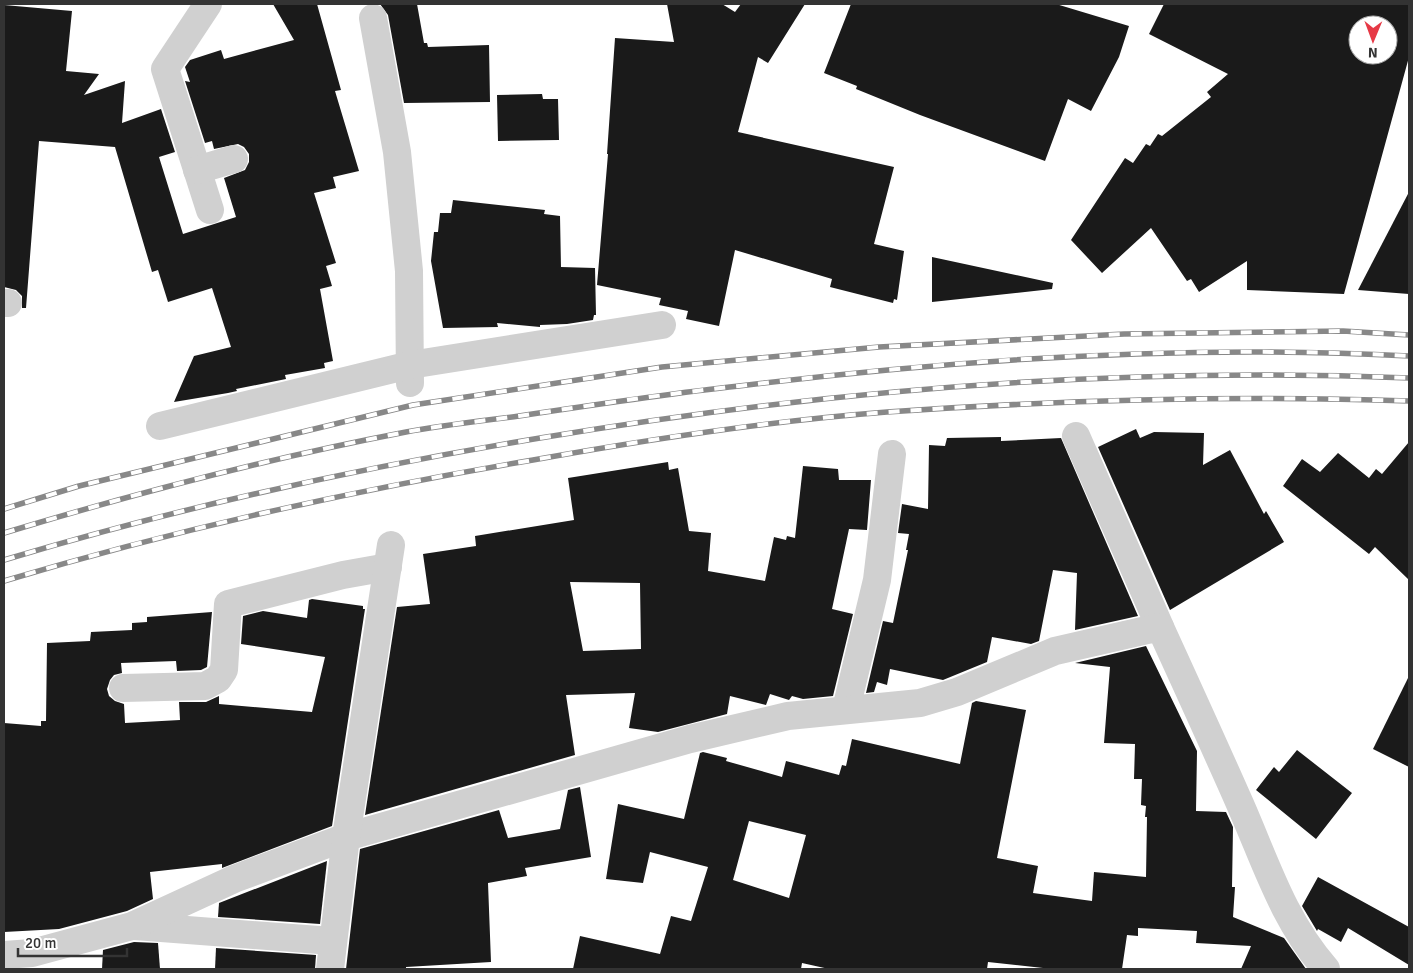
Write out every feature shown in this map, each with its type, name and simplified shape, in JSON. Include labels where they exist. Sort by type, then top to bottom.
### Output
[{"type":"street","points":[[208,4],[165,69],[210,210]]},
{"type":"street","points":[[373,18],[400,182],[409,271],[410,375]]},
{"type":"street","points":[[197,170],[234,159]]},
{"type":"street","points":[[160,426],[662,325]]},
{"type":"street","points":[[1076,436],[1241,806],[1267,874],[1288,916],[1314,956],[1326,969]]},
{"type":"street","points":[[846,710],[877,580],[892,454]]},
{"type":"street","points":[[124,688],[205,686],[218,678],[224,670],[228,604],[343,575],[389,556],[346,837],[330,969]]},
{"type":"street","points":[[4,955],[32,953],[132,926],[234,879],[346,837],[690,739],[788,716],[920,703],[957,692],[1055,651],[1160,627]]},
{"type":"street","points":[[132,926],[332,941]]},
{"type":"building","points":[[273,4],[317,4],[341,90],[335,91],[359,171],[333,177],[336,188],[314,193],[336,263],[326,266],[332,286],[320,289],[333,361],[324,363],[325,368],[285,375],[286,379],[236,389],[237,391],[228,393],[174,402],[194,356],[231,347],[212,288],[168,302],[158,270],[152,272],[115,147],[39,141],[26,308],[22,308],[22,296],[16,290],[4,287],[4,5],[72,11],[66,71],[99,74],[84,95],[125,81],[122,123],[161,109],[175,152],[159,157],[183,234],[236,217],[224,178],[245,170],[249,162],[249,154],[244,147],[238,144],[214,149],[212,141],[205,143],[185,81],[190,82],[185,67],[190,60],[221,50],[224,59],[294,40]]},
{"type":"building","points":[[380,4],[417,4],[424,43],[427,43],[428,47],[489,45],[490,102],[404,103],[388,15]]},
{"type":"building","points":[[667,4],[722,4],[735,12],[741,4],[805,4],[768,63],[758,57],[738,132],[894,167],[874,244],[904,251],[897,300],[894,299],[893,303],[830,287],[832,279],[735,250],[719,326],[686,319],[688,311],[659,305],[661,298],[597,285],[615,38],[674,42]]},
{"type":"building","points":[[851,4],[1056,4],[1129,26],[1119,57],[1091,111],[1068,99],[1045,161],[920,115],[856,89],[857,86],[824,73]]},
{"type":"building","points":[[1164,4],[1409,4],[1409,57],[1344,294],[1247,290],[1247,261],[1199,292],[1191,279],[1187,281],[1151,228],[1102,273],[1071,240],[1125,158],[1133,163],[1146,144],[1150,146],[1158,134],[1162,136],[1211,97],[1207,92],[1228,74],[1149,34]]},
{"type":"building","points":[[542,94],[543,99],[558,99],[559,140],[498,141],[497,95]]},
{"type":"building","points":[[1409,192],[1409,294],[1358,290]]},
{"type":"building","points":[[453,200],[545,210],[544,214],[560,216],[561,267],[595,268],[596,315],[594,315],[593,320],[567,324],[540,325],[540,327],[497,323],[498,327],[443,328],[431,261],[434,232],[438,232],[440,213],[451,213]]},
{"type":"building","points":[[932,257],[1053,283],[1052,289],[932,302]]},
{"type":"building","points":[[1136,429],[1140,438],[1154,432],[1204,433],[1203,465],[1230,450],[1264,514],[1266,511],[1284,542],[1170,610],[1098,447]]},
{"type":"building","points":[[1001,437],[1001,441],[1061,438],[1138,616],[1075,630],[1077,573],[1053,570],[1039,641],[1031,644],[992,637],[987,662],[943,680],[890,669],[887,685],[877,682],[874,692],[866,693],[883,621],[893,623],[908,550],[906,550],[909,534],[898,533],[902,504],[928,509],[929,445],[945,446],[947,438]]},
{"type":"building","points":[[1409,442],[1409,580],[1375,547],[1369,554],[1283,486],[1302,459],[1320,472],[1338,453],[1369,478],[1376,469],[1382,474]]},
{"type":"building","points":[[668,462],[669,470],[678,468],[689,531],[711,533],[708,571],[765,581],[774,537],[786,540],[787,536],[795,538],[803,466],[838,469],[839,480],[871,480],[867,530],[849,529],[832,609],[853,614],[833,696],[803,699],[792,696],[789,700],[770,694],[766,705],[730,696],[727,714],[658,732],[629,728],[635,693],[566,695],[575,755],[365,815],[397,607],[430,604],[423,554],[476,546],[475,536],[574,520],[568,478]],"holes":[[[570,582],[640,583],[641,649],[583,651]]]},
{"type":"building","points":[[309,600],[363,606],[363,609],[365,609],[332,826],[222,868],[222,864],[150,872],[153,899],[127,911],[59,929],[4,932],[4,723],[41,726],[41,721],[46,721],[47,643],[90,641],[91,632],[132,630],[132,623],[147,622],[147,617],[212,612],[207,667],[201,670],[177,671],[176,661],[121,663],[122,673],[114,675],[107,689],[109,696],[115,701],[124,704],[125,723],[180,720],[179,702],[206,702],[219,696],[219,704],[312,712],[325,657],[241,644],[243,616],[263,611],[307,618]]},
{"type":"building","points":[[1146,646],[1197,751],[1196,811],[1226,812],[1233,827],[1232,887],[1235,887],[1233,917],[1284,938],[1306,969],[1241,969],[1251,946],[1196,943],[1197,931],[1138,928],[1138,936],[1127,935],[1122,969],[1052,969],[988,962],[987,969],[829,969],[802,963],[801,969],[573,969],[580,936],[660,954],[671,916],[691,921],[708,867],[650,852],[643,883],[606,879],[618,804],[684,819],[700,753],[703,752],[727,758],[726,761],[782,777],[786,761],[839,775],[842,765],[846,766],[852,739],[960,764],[972,703],[976,701],[1026,710],[997,858],[1038,866],[1033,893],[1092,901],[1094,872],[1146,877],[1147,817],[1145,817],[1146,806],[1141,805],[1142,779],[1134,779],[1135,744],[1104,743],[1110,667],[1075,663]],"holes":[[[749,821],[806,835],[789,898],[733,880]]]},
{"type":"building","points":[[1409,676],[1409,767],[1373,749]]},
{"type":"building","points":[[1297,750],[1352,793],[1316,839],[1256,790],[1274,767],[1279,772]]},
{"type":"building","points":[[580,787],[591,857],[525,868],[527,876],[488,883],[491,962],[406,967],[406,969],[346,969],[360,849],[499,810],[508,838],[560,829],[568,790]]},
{"type":"building","points":[[327,861],[320,924],[218,917],[219,903]]},
{"type":"building","points":[[1318,877],[1409,927],[1409,965],[1348,928],[1341,942],[1318,929],[1317,931],[1302,906]]},
{"type":"building","points":[[134,942],[158,943],[160,969],[102,969],[103,950]]},
{"type":"building","points":[[216,948],[316,955],[315,969],[215,969]]},
{"type":"railway","points":[[4,509],[79,486],[413,405],[662,367],[879,347],[1124,334],[1343,331],[1409,335]]},
{"type":"railway","points":[[4,533],[203,477],[355,442],[434,427],[684,393],[906,368],[1073,356],[1241,352],[1409,356]]},
{"type":"railway","points":[[4,560],[203,506],[405,462],[648,421],[756,407],[864,395],[1082,379],[1300,375],[1409,378]]},
{"type":"railway","points":[[4,581],[135,544],[200,528],[400,484],[577,452],[754,426],[887,412],[1018,404],[1279,398],[1409,401]]}]
